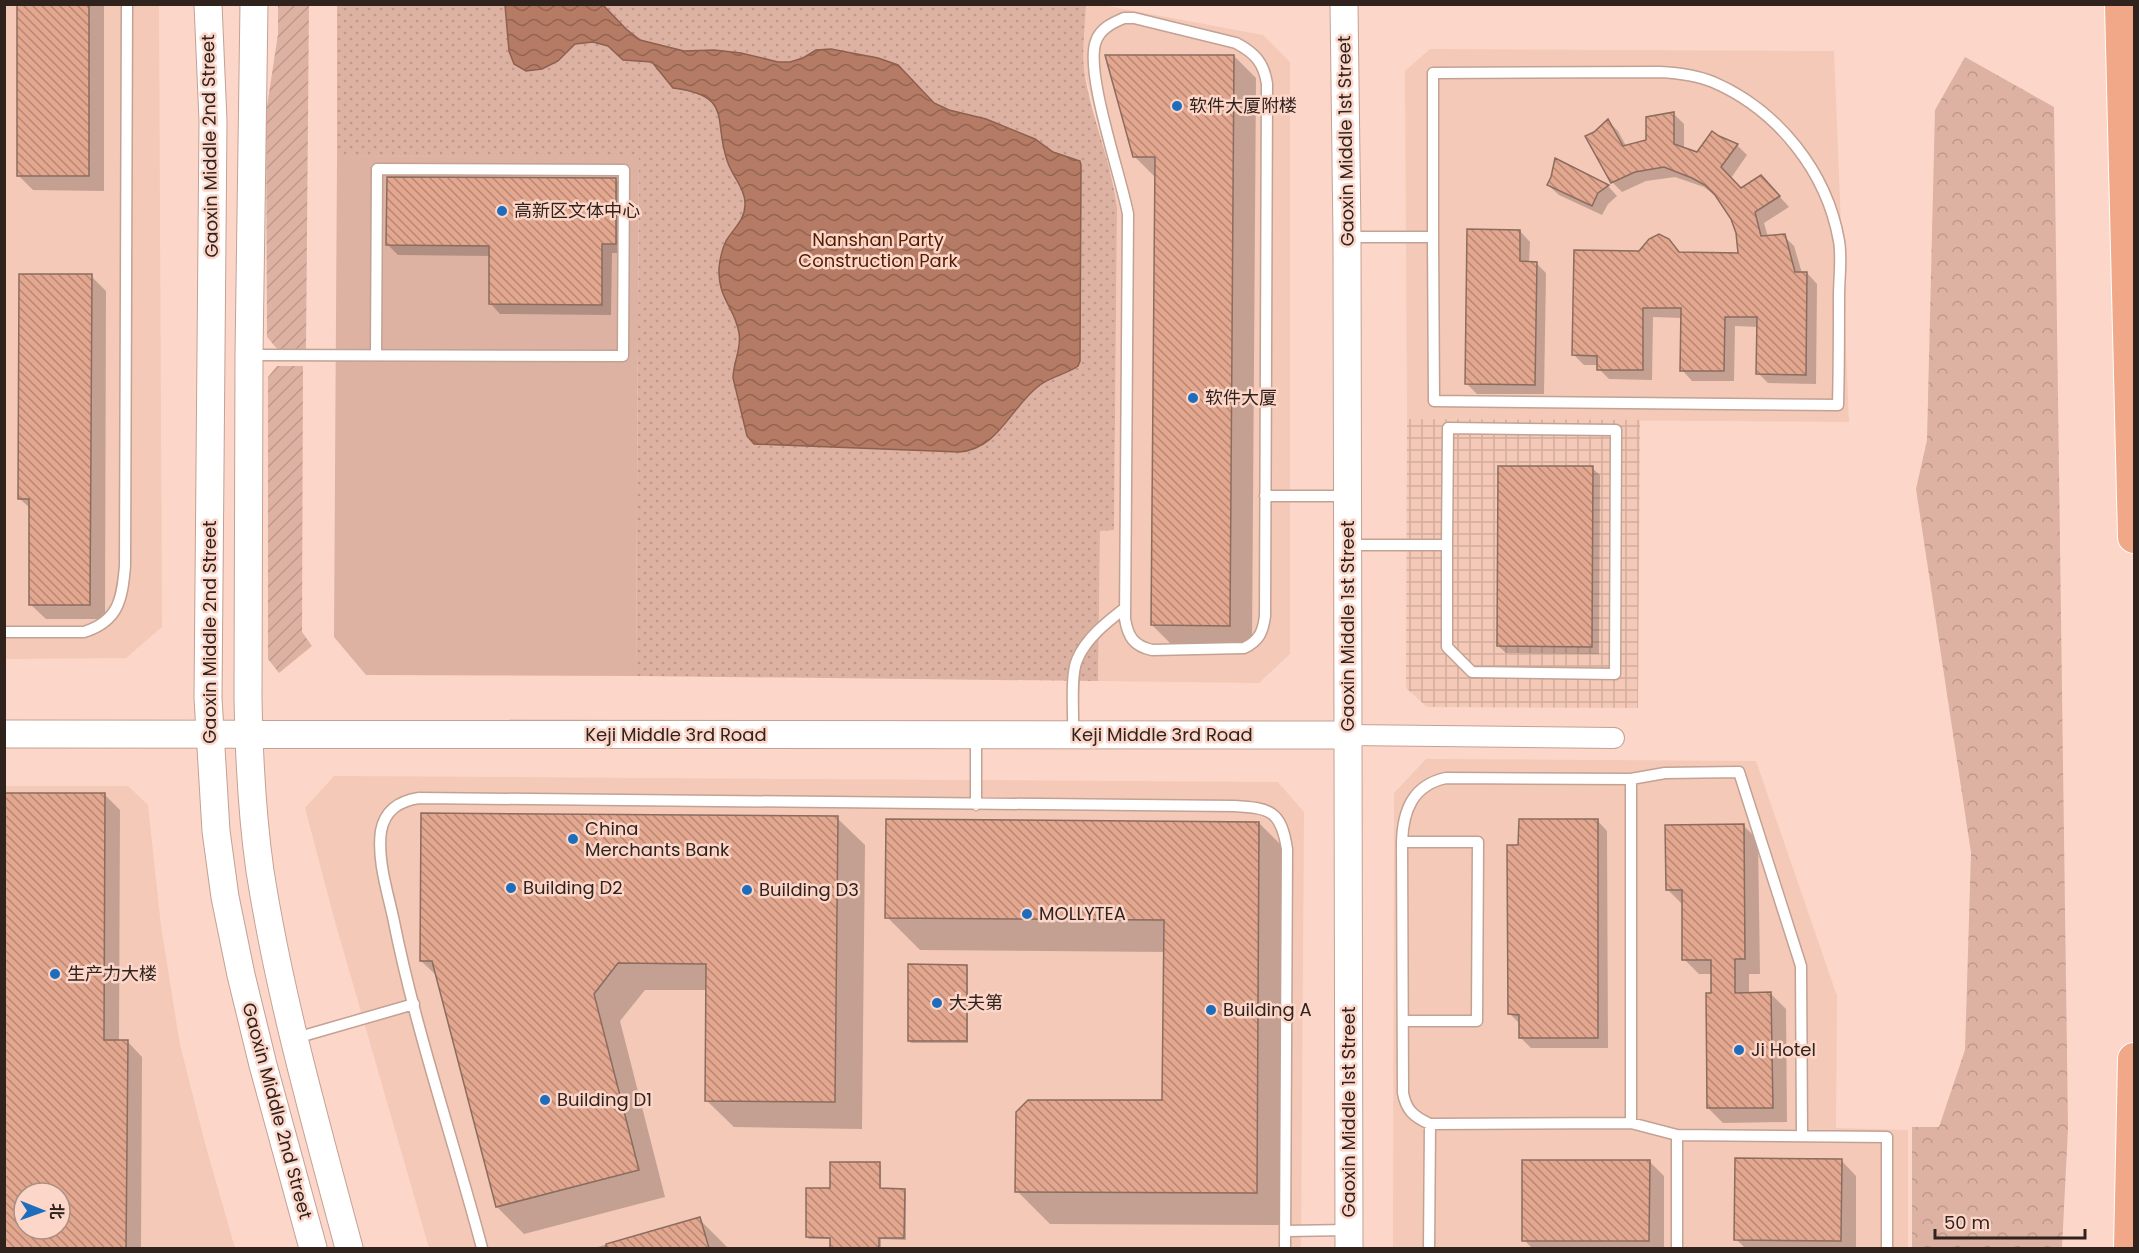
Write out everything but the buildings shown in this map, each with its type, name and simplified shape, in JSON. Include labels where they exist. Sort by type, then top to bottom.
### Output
[{"type":"main road","points":[[2121,4],[2134,537]]},
{"type":"main road","points":[[2130,1248],[2134,1059]]},
{"type":"street","name":"Gaoxin Middle 2nd Street","points":[[207,4],[213,121],[208,734],[216,831],[228,909],[263,1065],[313,1248]]},
{"type":"street","name":"Gaoxin Middle 2nd Street","points":[[254,4],[249,355],[249,734],[260,870],[278,966],[294,1039],[349,1248]]},
{"type":"street","name":"Gaoxin Middle 1st Street","points":[[1344,4],[1347,237],[1349,1239]]},
{"type":"street","name":"Keji Middle 3rd Road","points":[[4,734],[1348,735]]},
{"type":"street","points":[[1348,735],[1614,738]]},
{"type":"lane","points":[[4,632],[84,632],[97,628],[107,621],[118,608],[123,585],[127,4]]},
{"type":"lane","points":[[1124,18],[1134,18],[1236,43],[1247,48],[1265,69],[1267,84],[1265,496],[1265,616],[1260,636],[1253,644],[1233,650],[1152,650],[1134,643],[1127,632],[1125,608],[1128,214],[1096,87],[1093,63],[1095,42],[1100,34],[1107,26],[1124,18]]},
{"type":"lane","points":[[1660,72],[1686,74],[1713,82],[1758,109],[1783,131],[1809,163],[1820,182],[1833,214],[1839,243],[1838,405],[1434,401],[1433,237],[1433,73],[1660,72]]},
{"type":"lane","points":[[249,355],[623,356],[624,170],[377,169],[376,355]]},
{"type":"lane","points":[[1347,237],[1433,237]]},
{"type":"lane","points":[[1448,428],[1616,430],[1615,674],[1472,672],[1447,647],[1447,545],[1448,428]]},
{"type":"lane","points":[[1265,496],[1348,496]]},
{"type":"lane","points":[[1348,545],[1447,545]]},
{"type":"lane","points":[[1073,735],[1074,671],[1077,660],[1094,635],[1125,608]]},
{"type":"lane","points":[[976,735],[976,805]]},
{"type":"lane","points":[[1802,1135],[1801,966],[1739,772],[1665,773],[1630,779],[1446,778],[1434,781],[1416,794],[1410,804],[1402,832],[1403,1093],[1405,1103],[1412,1113],[1430,1124],[1631,1123],[1677,1135],[1887,1137],[1887,1248]]},
{"type":"lane","points":[[1630,779],[1631,1123]]},
{"type":"lane","points":[[482,1248],[401,959],[384,876],[381,831],[386,816],[394,807],[405,801],[438,798],[1254,807],[1268,811],[1279,819],[1284,830],[1287,849],[1285,1248]]},
{"type":"lane","points":[[1402,842],[1478,843],[1477,1021],[1403,1021]]},
{"type":"lane","points":[[294,1039],[414,1004]]},
{"type":"lane","points":[[1429,1248],[1430,1124]]},
{"type":"lane","points":[[1677,1135],[1677,1248]]},
{"type":"lane","points":[[1285,1231],[1349,1239]]},
{"type":"shaded area","points":[[1086,4],[1263,35],[1290,62],[1290,654],[1259,683],[1098,681],[1100,530],[1114,530],[1117,207],[1114,182],[1084,70]]},
{"type":"shaded area","points":[[4,5],[159,5],[162,627],[126,658],[5,659]]},
{"type":"shaded area","points":[[1430,49],[1834,51],[1849,422],[1407,419],[1405,71]]},
{"type":"shaded area","points":[[1407,419],[1640,420],[1638,708],[1427,707],[1406,688]]},
{"type":"shaded area","points":[[1426,759],[1756,761],[1837,996],[1836,1128],[1908,1130],[1908,1248],[1393,1248],[1394,793]]},
{"type":"shaded area","points":[[334,776],[1278,782],[1304,812],[1301,1248],[429,1248],[334,918],[305,808]]},
{"type":"shaded area","points":[[5,786],[128,786],[148,805],[161,926],[180,1045],[235,1248],[5,1248]]},
{"type":"green space","points":[[278,5],[309,5],[306,349],[278,350],[267,337],[266,113],[278,34]]},
{"type":"green space","name":"Nanshan Party Construction Park","points":[[337,5],[1086,5],[1084,70],[1117,207],[1114,530],[1100,531],[1098,681],[636,676],[639,158],[337,156]]},
{"type":"green space","points":[[1965,57],[2054,107],[2068,1128],[2062,1248],[1912,1248],[1912,1127],[1939,1127],[1965,1050],[1971,853],[1916,489],[1927,440],[1935,110]]},
{"type":"green space","points":[[337,156],[639,157],[636,676],[366,675],[334,637]]},
{"type":"green space","points":[[277,366],[303,366],[302,632],[312,646],[279,673],[268,659],[268,377]]},
{"type":"water","points":[[505,5],[603,5],[640,40],[684,51],[714,50],[741,53],[778,62],[790,62],[803,58],[816,50],[831,49],[878,58],[898,65],[934,103],[949,110],[986,119],[1035,139],[1053,152],[1080,161],[1080,361],[1078,366],[1040,385],[995,435],[973,449],[959,452],[754,444],[747,436],[733,378],[739,333],[719,279],[723,247],[743,215],[745,199],[728,163],[718,112],[706,97],[673,88],[652,62],[623,60],[608,46],[593,42],[575,44],[558,61],[542,69],[526,71],[514,64],[509,51]]},
{"type":"place","name":"软件大厦附楼","points":[[1177,106]]},
{"type":"place","name":"高新区文体中心","points":[[502,211]]},
{"type":"place","name":"软件大厦","points":[[1193,398]]},
{"type":"place","name":"China Merchants Bank","points":[[573,839]]},
{"type":"place","name":"Building D2","points":[[511,888]]},
{"type":"place","name":"Building D3","points":[[747,890]]},
{"type":"place","name":"MOLLYTEA","points":[[1027,914]]},
{"type":"place","name":"生产力大楼","points":[[55,974]]},
{"type":"place","name":"大夫第","points":[[937,1003]]},
{"type":"place","name":"Building A","points":[[1211,1010]]},
{"type":"place","name":"Ji Hotel","points":[[1739,1050]]},
{"type":"place","name":"Building D1","points":[[545,1100]]}]
